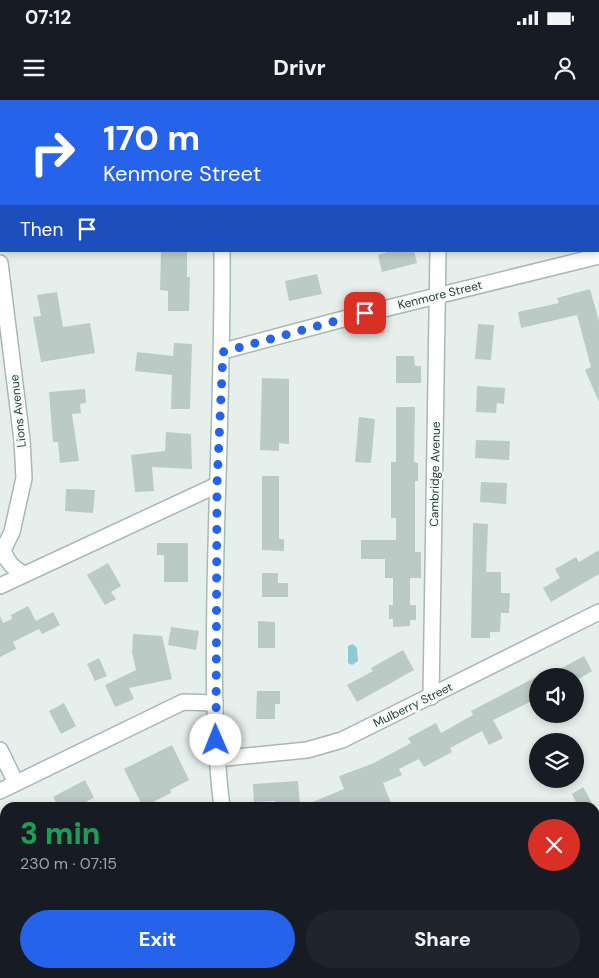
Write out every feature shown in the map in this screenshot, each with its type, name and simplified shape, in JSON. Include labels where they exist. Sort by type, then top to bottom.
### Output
[{"type":"street","points":[[221,802],[216,759],[215,703],[217,485],[223,352],[222,252]]},
{"type":"street","name":"Cambridge Avenue","points":[[431,697],[438,252]]},
{"type":"street","name":"Kenmore Street","points":[[223,352],[599,256]]},
{"type":"street","name":"Lions Avenue","points":[[0,263],[22,440],[24,478],[12,532],[1,553]]},
{"type":"street","points":[[0,586],[217,485]]},
{"type":"street","points":[[1,553],[15,570],[25,574]]},
{"type":"street","name":"Mulberry Street","points":[[216,759],[307,750],[342,740],[599,612]]},
{"type":"street","points":[[0,791],[183,702],[215,703]]},
{"type":"street","points":[[0,750],[16,783]]},
{"type":"water","points":[[353,644],[357,648],[358,661],[352,665],[348,663],[348,646]]},
{"type":"building","points":[[161,252],[187,252],[187,277],[190,277],[189,311],[168,311],[168,291],[160,290]]},
{"type":"building","points":[[388,252],[414,252],[417,263],[382,272],[378,255]]},
{"type":"building","points":[[317,274],[322,294],[289,301],[285,281]]},
{"type":"building","points":[[590,289],[599,321],[599,402],[585,370],[591,367],[577,315],[521,328],[518,312],[559,303],[557,298]]},
{"type":"building","points":[[57,292],[63,327],[90,323],[95,353],[41,362],[33,317],[41,316],[37,295]]},
{"type":"building","points":[[478,324],[494,325],[491,360],[475,359]]},
{"type":"building","points":[[174,343],[192,344],[190,409],[171,409],[172,375],[135,371],[137,352],[173,356]]},
{"type":"building","points":[[396,356],[414,356],[415,366],[421,366],[421,383],[396,383]]},
{"type":"building","points":[[262,378],[289,379],[289,444],[279,443],[279,451],[260,450]]},
{"type":"building","points":[[477,386],[505,388],[504,404],[497,403],[496,413],[476,412]]},
{"type":"building","points":[[85,389],[86,403],[80,404],[81,413],[72,414],[79,461],[60,463],[58,442],[53,442],[49,392]]},
{"type":"building","points":[[396,407],[415,407],[414,462],[418,463],[418,481],[415,481],[415,552],[421,552],[421,578],[410,578],[410,605],[416,605],[416,620],[410,620],[410,626],[393,627],[393,619],[389,619],[389,605],[393,605],[393,578],[385,578],[385,559],[361,559],[361,540],[396,540],[396,518],[391,518],[391,462],[396,462]]},
{"type":"building","points":[[359,417],[375,419],[371,463],[355,462]]},
{"type":"building","points":[[166,432],[191,434],[192,469],[152,467],[154,491],[135,492],[131,455],[165,451]]},
{"type":"building","points":[[476,440],[510,441],[509,460],[475,458]]},
{"type":"building","points":[[262,476],[279,476],[279,539],[284,539],[284,551],[262,550]]},
{"type":"building","points":[[481,482],[507,483],[506,504],[480,502]]},
{"type":"building","points":[[66,489],[95,490],[93,513],[65,511]]},
{"type":"building","points":[[473,523],[488,524],[486,572],[501,572],[501,593],[510,593],[509,613],[501,613],[500,632],[490,632],[490,638],[471,638]]},
{"type":"building","points":[[157,543],[188,543],[188,582],[164,582],[164,555],[157,555]]},
{"type":"building","points":[[599,550],[599,574],[551,602],[543,588],[560,578],[555,569],[576,557],[579,562]]},
{"type":"building","points":[[108,563],[121,586],[111,592],[116,599],[105,605],[87,575]]},
{"type":"building","points":[[262,573],[278,573],[278,583],[288,583],[288,597],[262,597]]},
{"type":"building","points":[[28,606],[36,621],[53,612],[60,625],[42,634],[39,629],[13,642],[16,649],[0,657],[0,616],[3,623],[12,619],[11,615]]},
{"type":"building","points":[[258,621],[275,622],[275,648],[258,648]]},
{"type":"building","points":[[171,627],[199,631],[196,650],[168,645]]},
{"type":"building","points":[[133,634],[162,636],[172,679],[129,688],[134,699],[115,707],[105,685],[136,670],[132,652]]},
{"type":"building","points":[[403,650],[414,670],[357,702],[347,685],[373,671],[371,668]]},
{"type":"building","points":[[584,656],[592,671],[584,676],[584,668],[562,668]]},
{"type":"building","points":[[99,658],[107,676],[95,681],[87,664]]},
{"type":"building","points":[[529,681],[529,702],[493,720],[503,738],[489,745],[482,731],[450,748],[452,752],[424,767],[419,759],[399,769],[402,775],[383,783],[391,802],[313,802],[344,789],[339,776],[372,764],[411,743],[408,738],[436,723],[441,733],[473,715],[471,711]]},
{"type":"building","points":[[257,691],[280,691],[280,704],[275,704],[275,719],[256,719]]},
{"type":"building","points":[[64,703],[76,726],[61,734],[49,711]]},
{"type":"building","points":[[172,745],[189,780],[170,790],[171,793],[153,802],[140,802],[124,769]]},
{"type":"building","points":[[85,780],[94,798],[88,802],[56,802],[53,797]]},
{"type":"building","points":[[298,781],[300,802],[254,802],[253,784]]},
{"type":"building","points":[[584,788],[592,802],[576,802],[572,794]]},
{"type":"route","points":[[216,740],[217,485],[223,352],[365,313]]}]
